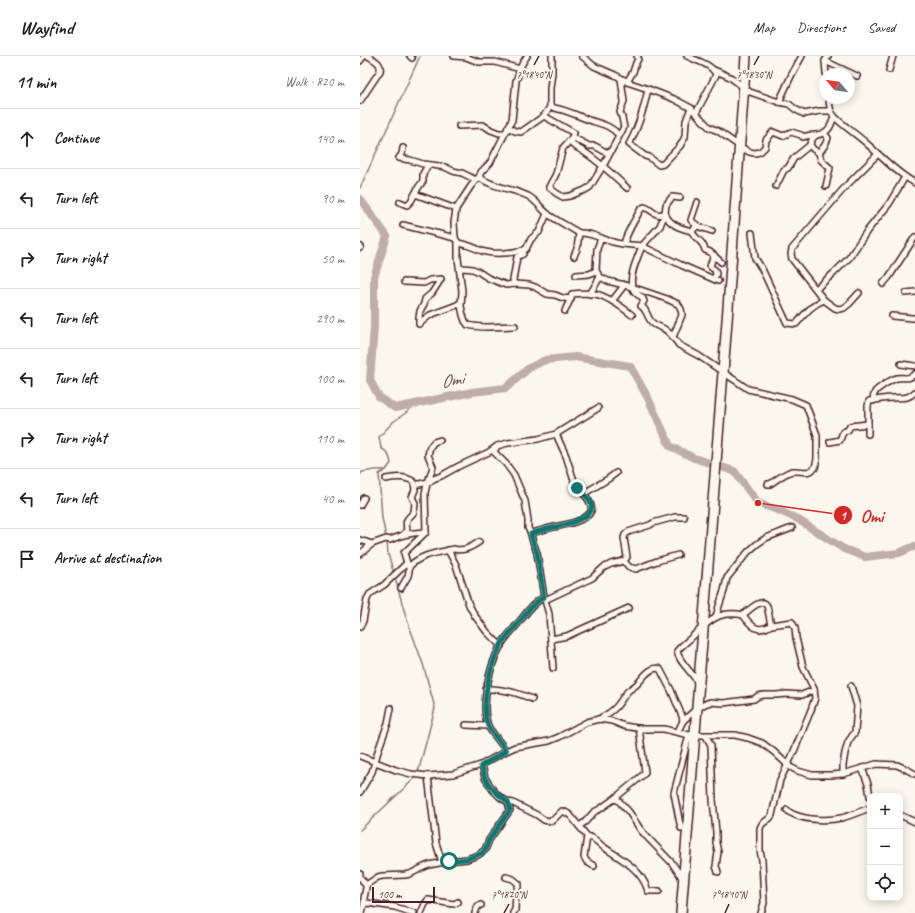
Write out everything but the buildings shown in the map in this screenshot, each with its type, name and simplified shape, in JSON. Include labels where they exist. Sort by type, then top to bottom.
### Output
[{"type":"highway","points":[[681,913],[724,364],[746,56]]},
{"type":"street","points":[[360,61],[364,56]]},
{"type":"street","points":[[360,102],[381,68],[380,64],[368,56]]},
{"type":"street","points":[[454,56],[466,57],[479,62],[495,62],[520,69]]},
{"type":"street","points":[[515,326],[487,327],[468,325],[463,315],[460,269],[454,223],[456,209],[496,153],[512,120],[516,82],[522,64],[527,56]]},
{"type":"street","points":[[508,127],[515,131],[521,132],[544,116],[550,107],[552,56]]},
{"type":"street","points":[[582,56],[594,66],[621,79],[674,99],[691,108],[709,127],[753,153],[758,153],[765,147],[766,140],[773,132],[782,136],[792,132],[803,137],[807,135],[824,133],[831,126],[832,114],[830,104]]},
{"type":"street","points":[[628,82],[638,56]]},
{"type":"street","points":[[687,56],[730,77],[750,92],[789,104],[804,114],[820,111],[832,114],[905,177],[915,182]]},
{"type":"street","points":[[779,102],[802,56]]},
{"type":"street","points":[[826,68],[825,61],[828,56]]},
{"type":"street","points":[[889,70],[893,56]]},
{"type":"street","points":[[825,61],[857,76]]},
{"type":"street","points":[[696,113],[716,75],[714,70]]},
{"type":"street","points":[[572,138],[563,148],[556,174],[549,187],[563,197],[570,196],[590,188],[608,154],[618,140],[624,127],[620,112],[624,101],[621,79]]},
{"type":"street","points":[[648,89],[645,105],[636,131],[629,144],[659,165],[663,164],[680,146],[685,137],[686,121],[691,108]]},
{"type":"street","points":[[550,107],[561,109],[594,122],[604,124],[615,130],[620,135]]},
{"type":"street","points":[[544,116],[573,132],[571,142],[574,146],[603,166],[627,188]]},
{"type":"street","points":[[460,126],[483,125],[495,132],[505,133]]},
{"type":"street","points":[[819,153],[828,138],[824,133]]},
{"type":"street","points":[[776,186],[784,170],[788,168],[794,158],[810,145],[812,139],[816,135]]},
{"type":"street","points":[[572,138],[589,146],[595,146],[608,154]]},
{"type":"street","points":[[810,145],[819,153],[821,160],[830,168],[826,186]]},
{"type":"street","points":[[403,148],[402,154],[399,158],[428,165],[445,167],[452,171],[478,178],[495,186],[516,191],[530,197],[548,214],[578,233],[591,234],[614,243],[642,246],[716,280],[715,270],[710,266],[714,255]]},
{"type":"street","points":[[860,293],[844,308],[834,308],[824,300],[792,259],[791,254],[792,249],[846,186],[878,154]]},
{"type":"street","points":[[400,202],[407,205],[411,201],[423,182],[423,174],[428,165]]},
{"type":"street","points":[[816,289],[849,258],[867,231],[889,204],[905,177]]},
{"type":"street","points":[[416,194],[456,209]]},
{"type":"street","points":[[680,198],[672,196],[666,204],[665,213],[660,226],[642,246],[632,271],[632,287],[636,293],[642,297],[644,301],[641,306],[645,308],[650,320],[654,324],[668,331],[679,345],[699,356],[748,389],[792,399],[806,405],[817,435],[817,459],[815,468],[812,472],[793,471],[786,473],[768,484]]},
{"type":"street","points":[[697,202],[691,220],[697,226],[712,231]]},
{"type":"street","points":[[624,244],[626,236],[641,209],[647,207],[659,215],[665,213]]},
{"type":"street","points":[[665,213],[669,222],[692,231],[693,234],[704,244],[705,250],[710,252],[721,262]]},
{"type":"street","points":[[514,284],[513,280],[518,257],[523,254],[530,239],[539,232],[548,214]]},
{"type":"street","points":[[403,225],[457,240],[483,251],[511,253],[524,250]]},
{"type":"street","points":[[692,231],[697,226]]},
{"type":"street","points":[[574,256],[577,248],[578,233]]},
{"type":"street","points":[[752,233],[755,258],[762,269],[787,322],[796,324],[816,304],[824,300]]},
{"type":"street","points":[[601,238],[598,249],[596,272],[600,277],[608,281],[632,287],[678,304],[682,315],[673,337]]},
{"type":"street","points":[[883,284],[915,238]]},
{"type":"street","points":[[460,269],[473,269],[488,278],[506,285],[529,285],[547,294],[571,299]]},
{"type":"street","points":[[576,275],[596,272]]},
{"type":"street","points":[[590,294],[600,277]]},
{"type":"street","points":[[404,282],[424,283],[441,278],[432,293],[425,299],[420,311],[419,324],[430,315],[462,302]]},
{"type":"street","points":[[612,301],[622,287],[622,284]]},
{"type":"street","points":[[906,293],[915,292]]},
{"type":"street","points":[[565,311],[572,294],[597,294],[612,301],[632,315]]},
{"type":"street","points":[[892,316],[915,318]]},
{"type":"street","points":[[901,364],[915,366]]},
{"type":"street","points":[[873,401],[876,390],[890,380],[894,378],[908,379],[913,377],[915,374]]},
{"type":"street","points":[[868,434],[869,401],[904,398],[911,396],[915,392]]},
{"type":"street","points":[[415,485],[427,483],[489,452],[497,446],[538,439],[556,434],[598,408]]},
{"type":"street","points":[[830,442],[840,440],[843,432],[848,430],[850,426],[868,424]]},
{"type":"street","points":[[531,534],[569,524],[589,515],[592,510],[585,494],[577,488],[566,456],[556,434]]},
{"type":"street","points":[[401,588],[408,576],[408,565],[404,553],[426,532],[425,493],[433,467],[428,455],[430,447],[434,442],[440,440]]},
{"type":"street","points":[[497,446],[494,452],[514,475],[525,501],[528,528],[537,553],[549,614],[553,668]]},
{"type":"street","points":[[585,494],[616,473]]},
{"type":"street","points":[[386,479],[398,477],[413,481],[415,485]]},
{"type":"street","points":[[403,535],[407,530],[406,520],[414,512],[415,502],[412,497],[415,485]]},
{"type":"street","points":[[360,505],[364,498]]},
{"type":"street","points":[[506,751],[488,726],[485,710],[486,689],[491,668],[500,646],[524,615],[538,600],[545,599],[592,578],[603,568],[611,564],[624,561],[627,557],[624,538],[628,532],[675,517],[684,517]]},
{"type":"street","points":[[716,617],[727,578],[748,552],[766,538],[792,528]]},
{"type":"street","points":[[360,554],[372,544],[386,539],[390,540],[403,535],[426,532]]},
{"type":"street","points":[[360,540],[372,544]]},
{"type":"street","points":[[360,627],[363,621],[367,599],[370,594],[384,585],[408,565],[424,556],[448,550],[471,548],[479,542]]},
{"type":"street","points":[[448,550],[456,565],[469,605],[487,632],[500,646]]},
{"type":"street","points":[[624,561],[629,567],[636,569],[678,555]]},
{"type":"street","points":[[694,711],[699,699],[698,684],[695,676],[679,658],[677,651],[716,617],[734,614],[743,615],[761,602],[764,602],[767,605],[771,625]]},
{"type":"street","points":[[551,639],[567,636],[629,608]]},
{"type":"street","points":[[743,615],[755,628],[761,630],[768,628],[771,625],[792,622],[795,628],[803,667],[814,690],[815,698],[792,756],[780,780],[772,814],[760,828],[760,851],[762,860],[764,903],[761,913]]},
{"type":"street","points":[[599,720],[614,709],[647,672],[657,668],[660,669],[676,700],[683,721]]},
{"type":"street","points":[[843,774],[843,764],[848,742],[855,732],[857,706],[851,686]]},
{"type":"street","points":[[486,689],[502,690],[532,699]]},
{"type":"street","points":[[678,731],[683,721],[694,711],[710,702],[723,703],[739,701],[754,699],[758,696],[764,695],[802,695],[814,690]]},
{"type":"street","points":[[360,792],[372,772],[378,748],[388,724],[392,708]]},
{"type":"street","points":[[360,756],[396,770],[411,774],[428,776],[453,774],[481,766],[506,751],[516,747],[549,741],[587,722],[599,720],[612,721],[624,726],[678,731],[689,735],[735,735],[748,738],[762,743],[774,752],[790,768],[812,775],[843,774],[876,764],[896,765],[915,774]]},
{"type":"street","points":[[466,725],[488,726]]},
{"type":"street","points":[[579,826],[594,812],[614,799],[644,774],[645,772],[639,728]]},
{"type":"street","points":[[681,828],[674,793],[689,735]]},
{"type":"street","points":[[706,736],[711,745],[713,800],[718,852],[716,866],[718,872]]},
{"type":"street","points":[[481,766],[485,778],[500,797],[548,821],[553,820],[562,811],[565,812],[570,815],[587,836],[594,838],[602,847],[634,869],[641,876],[648,891],[659,891]]},
{"type":"street","points":[[862,768],[870,793]]},
{"type":"street","points":[[428,776],[436,843],[442,862]]},
{"type":"street","points":[[614,799],[618,800],[624,805],[647,837],[672,863],[687,886]]},
{"type":"street","points":[[366,885],[382,876],[399,876],[410,874],[424,867],[442,862],[467,859],[482,853],[485,850],[489,840],[510,810],[508,802]]},
{"type":"street","points":[[787,810],[794,815],[806,818],[827,820],[842,818],[867,809]]},
{"type":"street","points":[[903,816],[915,822]]},
{"type":"street","points":[[587,836],[584,857],[587,862],[594,866]]},
{"type":"street","points":[[360,874],[366,885],[362,913]]},
{"type":"street","points":[[506,877],[513,879],[519,884],[516,892],[514,913]]},
{"type":"street","points":[[421,913],[428,900],[454,904],[458,902]]},
{"type":"street","points":[[364,904],[367,903],[395,907],[414,913]]},
{"type":"street","points":[[475,913],[478,906],[481,905]]},
{"type":"waterway","points":[[360,188],[420,56]]},
{"type":"waterway","name":"Omi","points":[[360,199],[387,236],[374,277],[374,327],[370,380],[379,397],[395,408],[472,392],[506,388],[529,368],[545,360],[575,357],[630,366],[648,398],[670,446],[694,458],[734,471],[758,503],[797,519],[844,549],[865,557],[899,553],[915,546]]},
{"type":"waterway","points":[[386,537],[382,518],[379,474],[386,470],[391,463],[388,454],[381,448],[379,437],[393,422],[415,404]]},
{"type":"waterway","points":[[360,475],[362,472],[385,470]]},
{"type":"waterway","points":[[387,541],[388,554],[394,574]]},
{"type":"waterway","points":[[395,578],[406,617],[423,664],[435,708],[418,773]]},
{"type":"waterway","points":[[360,830],[416,777]]},
{"type":"place","name":"Omi","points":[[758,503]]},
{"type":"route","points":[[449,861],[467,859],[482,853],[485,850],[489,840],[510,810],[508,802],[493,790],[485,778],[481,766],[506,751],[488,726],[485,710],[486,689],[491,668],[500,646],[524,615],[538,600],[544,597],[537,553],[531,534],[569,524],[589,515],[592,510],[589,499],[577,488]]}]
